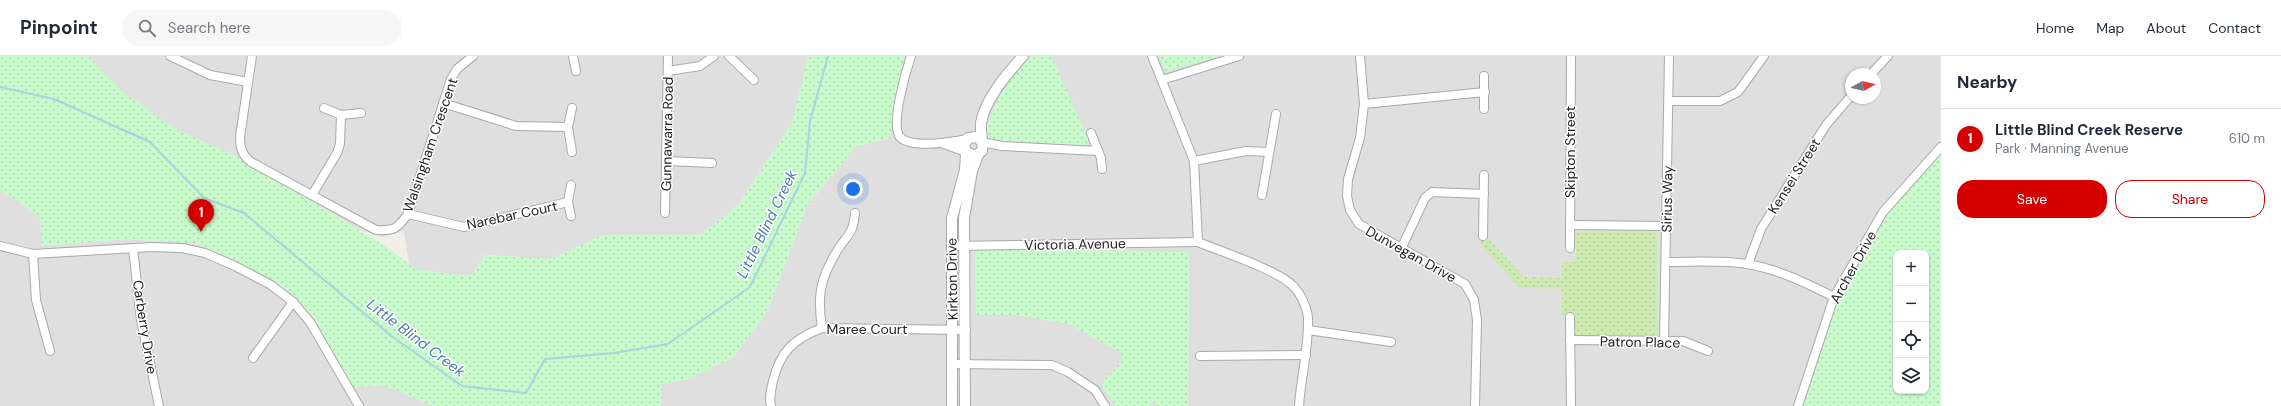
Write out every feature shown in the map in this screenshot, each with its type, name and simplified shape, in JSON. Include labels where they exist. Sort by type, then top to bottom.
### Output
[{"type":"street","points":[[170,56],[210,75],[248,82]]},
{"type":"street","name":"Walsingham Crescent","points":[[252,56],[240,137],[240,146],[244,155],[251,162],[376,230],[388,231],[398,227],[408,214],[443,103],[457,70],[473,56]]},
{"type":"street","points":[[573,56],[576,71]]},
{"type":"street","name":"Gunnawarra Road","points":[[665,213],[668,56]]},
{"type":"street","points":[[668,71],[700,66],[714,56]]},
{"type":"street","points":[[729,56],[754,80]]},
{"type":"street","points":[[911,56],[904,81],[896,128],[901,138],[909,142],[944,144],[974,137],[981,142],[1002,146],[1098,151]]},
{"type":"street","points":[[966,153],[964,146],[968,139],[981,123],[996,92],[1023,56]]},
{"type":"street","points":[[1152,56],[1194,161],[1198,242],[1279,276],[1293,285],[1306,308],[1308,330],[1306,355],[1298,406]]},
{"type":"street","points":[[1162,80],[1239,56]]},
{"type":"street","name":"Dunvegan Drive","points":[[1360,56],[1364,104],[1360,138],[1348,179],[1347,196],[1350,210],[1359,224],[1465,284],[1474,300],[1477,320],[1474,406]]},
{"type":"street","name":"Skipton Street","points":[[1570,248],[1571,56]]},
{"type":"street","name":"Sirius Way","points":[[1664,341],[1667,262],[1666,226],[1669,56]]},
{"type":"street","points":[[1669,101],[1720,101],[1738,92],[1764,56]]},
{"type":"street","points":[[1877,68],[1888,56]]},
{"type":"street","points":[[1484,76],[1484,109]]},
{"type":"street","points":[[1364,104],[1484,92]]},
{"type":"street","points":[[443,103],[516,126],[568,127]]},
{"type":"street","name":"Kensei Street","points":[[1748,264],[1761,229],[1826,125],[1845,103]]},
{"type":"street","points":[[324,108],[341,115],[361,113]]},
{"type":"street","points":[[572,108],[568,127],[572,152]]},
{"type":"street","points":[[1262,196],[1276,114]]},
{"type":"street","points":[[312,195],[337,153],[340,144],[341,115]]},
{"type":"street","points":[[979,154],[983,148],[981,142],[981,123]]},
{"type":"street","points":[[1092,133],[1102,169]]},
{"type":"street","points":[[944,144],[972,156],[1002,146]]},
{"type":"street","name":"Archer Drive","points":[[1798,406],[1834,297],[1883,212],[1941,147]]},
{"type":"street","points":[[1194,161],[1246,151],[1269,152]]},
{"type":"street","name":"Kirkton Drive","points":[[952,406],[952,218],[965,170],[966,153]]},
{"type":"street","name":"Kirkton Drive","points":[[965,406],[966,203],[972,171],[979,154]]},
{"type":"street","points":[[667,161],[712,163]]},
{"type":"street","points":[[1483,236],[1484,175]]},
{"type":"street","name":"Narebar Court","points":[[571,185],[568,202],[572,216]]},
{"type":"street","points":[[1401,249],[1425,198],[1432,192],[1484,194]]},
{"type":"street","name":"Narebar Court","points":[[408,214],[464,227],[568,202]]},
{"type":"street","points":[[822,328],[819,311],[821,280],[838,250],[853,228],[855,213]]},
{"type":"street","points":[[1570,225],[1666,226]]},
{"type":"street","name":"Victoria Avenue","points":[[952,246],[1198,242]]},
{"type":"street","points":[[0,246],[33,254],[133,248],[182,248],[205,253],[235,266],[271,285],[293,302],[310,322],[359,406]]},
{"type":"street","name":"Carberry Drive","points":[[133,248],[141,320],[159,406]]},
{"type":"street","points":[[33,254],[36,300],[50,351]]},
{"type":"street","points":[[1667,262],[1718,261],[1748,264],[1775,271],[1834,297]]},
{"type":"street","points":[[253,358],[293,302]]},
{"type":"street","points":[[1570,316],[1571,406]]},
{"type":"street","name":"Maree Court","points":[[771,406],[769,398],[778,363],[789,347],[808,333],[822,328],[966,330]]},
{"type":"street","points":[[1308,330],[1391,342]]},
{"type":"street","name":"Patron Place","points":[[1570,340],[1683,341],[1708,351]]},
{"type":"street","points":[[1200,356],[1306,355]]},
{"type":"street","points":[[953,364],[1052,365],[1068,372],[1095,390],[1105,406]]},
{"type":"shaded area","points":[[88,56],[809,56],[792,123],[739,204],[699,236],[603,235],[552,259],[485,255],[471,276],[417,270],[409,264],[404,231],[383,237],[358,229],[236,156],[175,129],[123,92]]},
{"type":"shaded area","points":[[904,56],[1941,56],[1941,406],[662,406],[662,384],[687,379],[734,357],[768,310],[807,206],[896,96]]},
{"type":"shaded area","points":[[0,189],[40,217],[42,246],[128,239],[197,244],[234,259],[313,316],[353,387],[382,385],[435,406],[0,406]]},
{"type":"green space","points":[[0,56],[88,56],[123,92],[175,129],[236,156],[384,245],[417,270],[471,276],[485,255],[552,259],[603,235],[700,235],[739,204],[792,123],[809,56],[904,56],[890,138],[855,147],[807,206],[768,310],[734,357],[687,379],[662,384],[662,406],[435,406],[382,385],[353,387],[313,316],[234,259],[197,244],[128,239],[42,246],[40,217],[0,189]]},
{"type":"green space","points":[[1033,56],[1051,56],[1089,139],[1085,146],[1002,141],[985,137],[991,116],[1002,92],[1017,71]]},
{"type":"green space","points":[[1159,56],[1217,56],[1165,72]]},
{"type":"green space","points":[[1941,147],[1941,406],[1802,406],[1835,300],[1884,213]]},
{"type":"green space","points":[[1657,231],[1657,337],[1573,336],[1574,317],[1562,316],[1562,289],[1520,288],[1483,247],[1479,236],[1487,237],[1524,277],[1562,278],[1562,262],[1576,262],[1576,232]]},
{"type":"green space","points":[[975,249],[1190,252],[1188,406],[1158,406],[1156,402],[1148,406],[1116,406],[1100,384],[1122,361],[1121,353],[1069,324],[1014,315],[976,315]]},
{"type":"waterway","name":"Little Blind Creek","points":[[0,87],[54,99],[150,142],[204,198],[244,213],[390,335],[462,386],[526,393],[545,359],[614,353],[668,344],[750,287],[805,173],[810,121],[828,56]]},
{"type":"place","name":"Little Blind Creek Reserve","points":[[201,232]]}]
